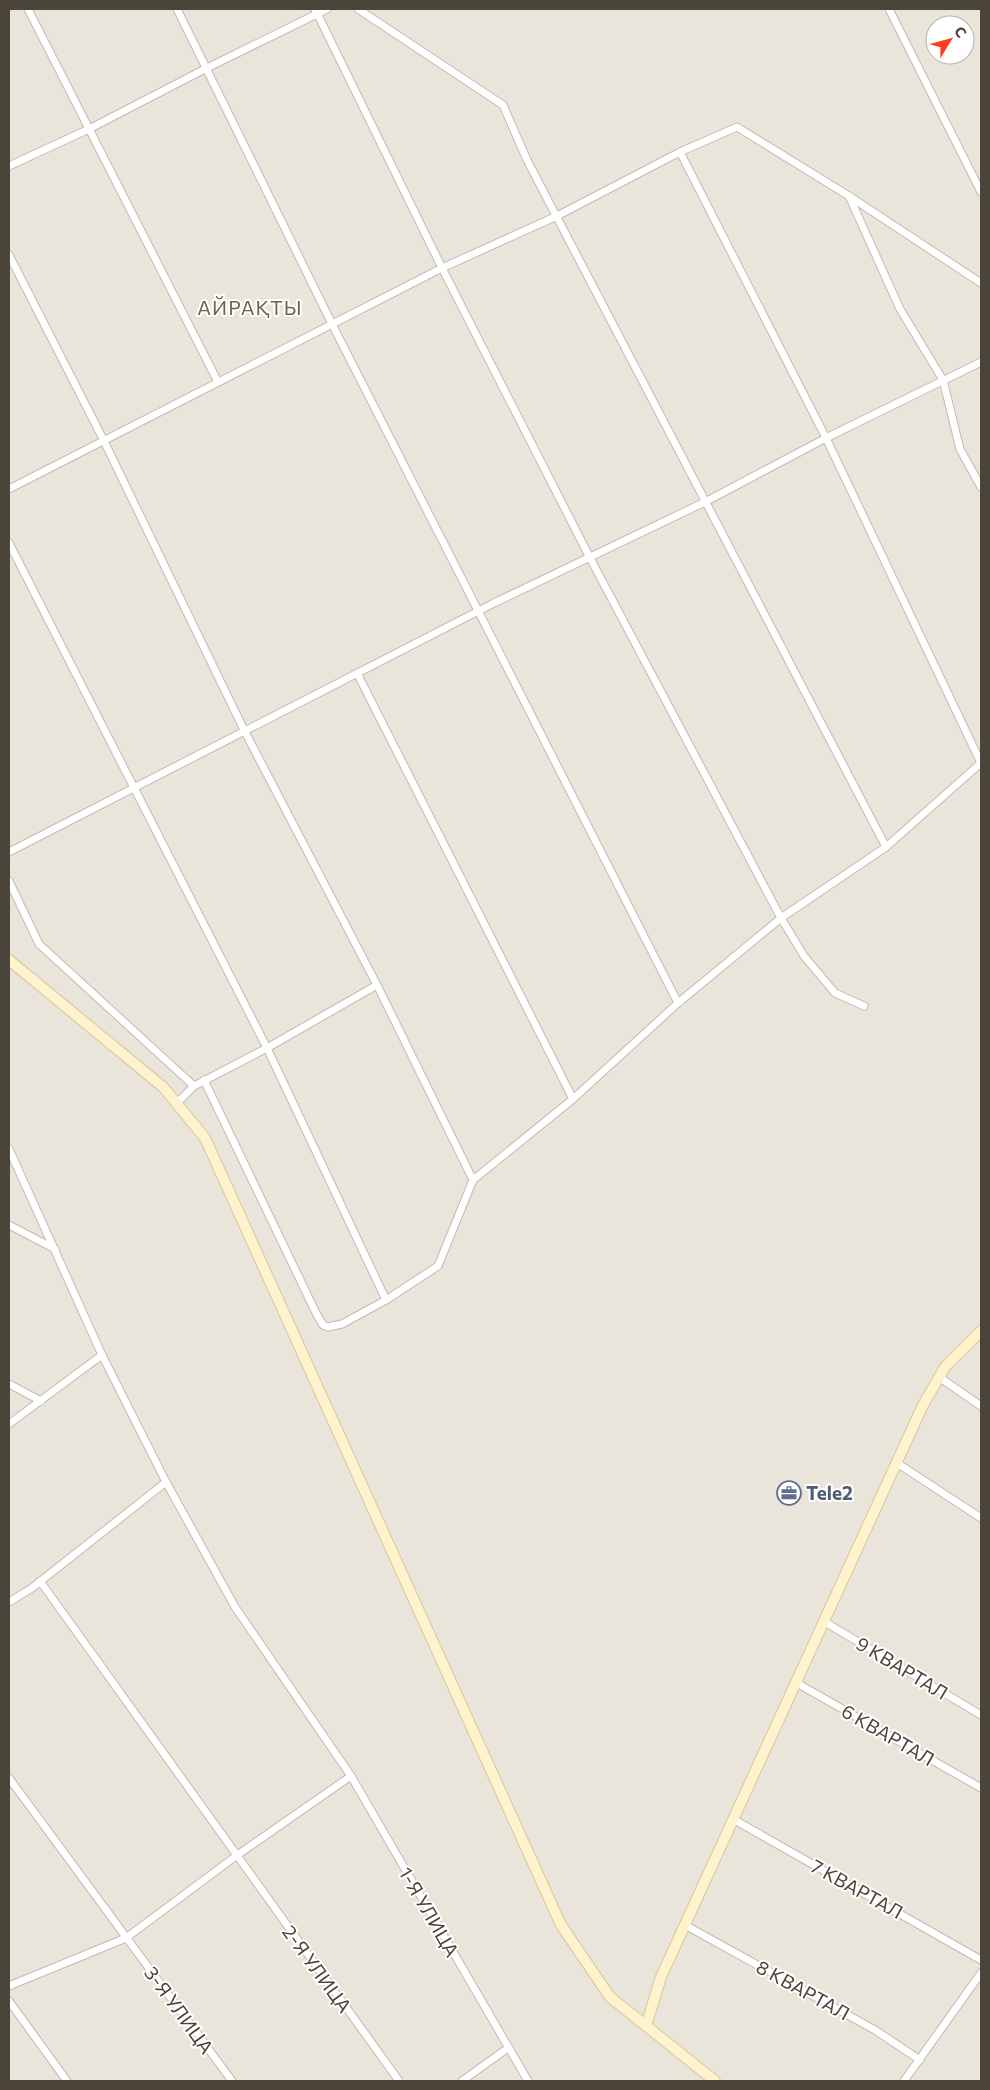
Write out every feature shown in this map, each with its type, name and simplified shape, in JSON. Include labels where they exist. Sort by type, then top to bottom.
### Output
[{"type":"main road","points":[[9,960],[163,1087],[205,1138],[561,1925],[610,1997],[715,2081]]},
{"type":"main road","points":[[646,2026],[661,1977],[923,1405],[945,1367],[981,1331]]},
{"type":"street","points":[[28,9],[218,382]]},
{"type":"street","points":[[177,9],[332,324],[678,1003]]},
{"type":"street","points":[[9,166],[88,129],[316,11],[327,9]]},
{"type":"street","points":[[358,9],[503,105],[528,160],[886,847]]},
{"type":"street","points":[[889,9],[981,192]]},
{"type":"street","points":[[316,11],[442,268],[589,556],[781,918],[804,956],[836,993],[864,1006]]},
{"type":"street","points":[[9,489],[442,268],[557,216],[680,152],[737,127],[849,196],[981,283]]},
{"type":"street","points":[[204,1080],[323,1325],[328,1327],[342,1324],[386,1300],[438,1266],[473,1180],[573,1099],[678,1003],[781,918],[886,847],[981,763],[826,438],[680,152]]},
{"type":"street","points":[[849,196],[900,310],[943,380],[960,450],[981,487]]},
{"type":"street","points":[[9,255],[104,441],[244,730],[377,985],[473,1180]]},
{"type":"street","points":[[9,852],[479,611],[589,556],[705,502],[826,438],[981,362]]},
{"type":"street","points":[[9,543],[267,1048],[386,1300]]},
{"type":"street","points":[[357,673],[573,1099]]},
{"type":"street","points":[[9,881],[39,944],[194,1086]]},
{"type":"street","points":[[176,1104],[194,1086],[204,1080],[267,1048],[377,985]]},
{"type":"street","name":"1-Я УЛИЦА","points":[[9,1148],[102,1355],[166,1482],[235,1607],[351,1776],[528,2081]]},
{"type":"street","points":[[9,1225],[55,1250]]},
{"type":"street","points":[[9,1424],[102,1355]]},
{"type":"street","points":[[939,1377],[981,1406]]},
{"type":"street","points":[[9,1384],[41,1401]]},
{"type":"street","points":[[897,1462],[981,1518]]},
{"type":"street","points":[[9,1602],[40,1582],[166,1482]]},
{"type":"street","name":"2-Я УЛИЦА","points":[[40,1582],[170,1759],[236,1856],[399,2081]]},
{"type":"street","name":"9 КВАРТАЛ","points":[[823,1621],[981,1715]]},
{"type":"street","name":"6 КВАРТАЛ","points":[[795,1682],[981,1788]]},
{"type":"street","points":[[9,1986],[126,1938],[236,1856],[351,1776]]},
{"type":"street","name":"3-Я УЛИЦА","points":[[9,1778],[232,2081]]},
{"type":"street","name":"7 КВАРТАЛ","points":[[733,1819],[981,1960]]},
{"type":"street","name":"8 КВАРТАЛ","points":[[685,1925],[875,2030],[920,2060]]},
{"type":"street","points":[[904,2081],[981,1973]]},
{"type":"street","points":[[9,2001],[67,2081]]},
{"type":"street","points":[[462,2081],[508,2048]]},
{"type":"shaded area","points":[[9,9],[981,9],[981,2081],[9,2081]]},
{"type":"place","name":"Tele2","points":[[789,1493]]},
{"type":"district","name":"АЙРАҚТЫ","points":[[250,308]]}]
